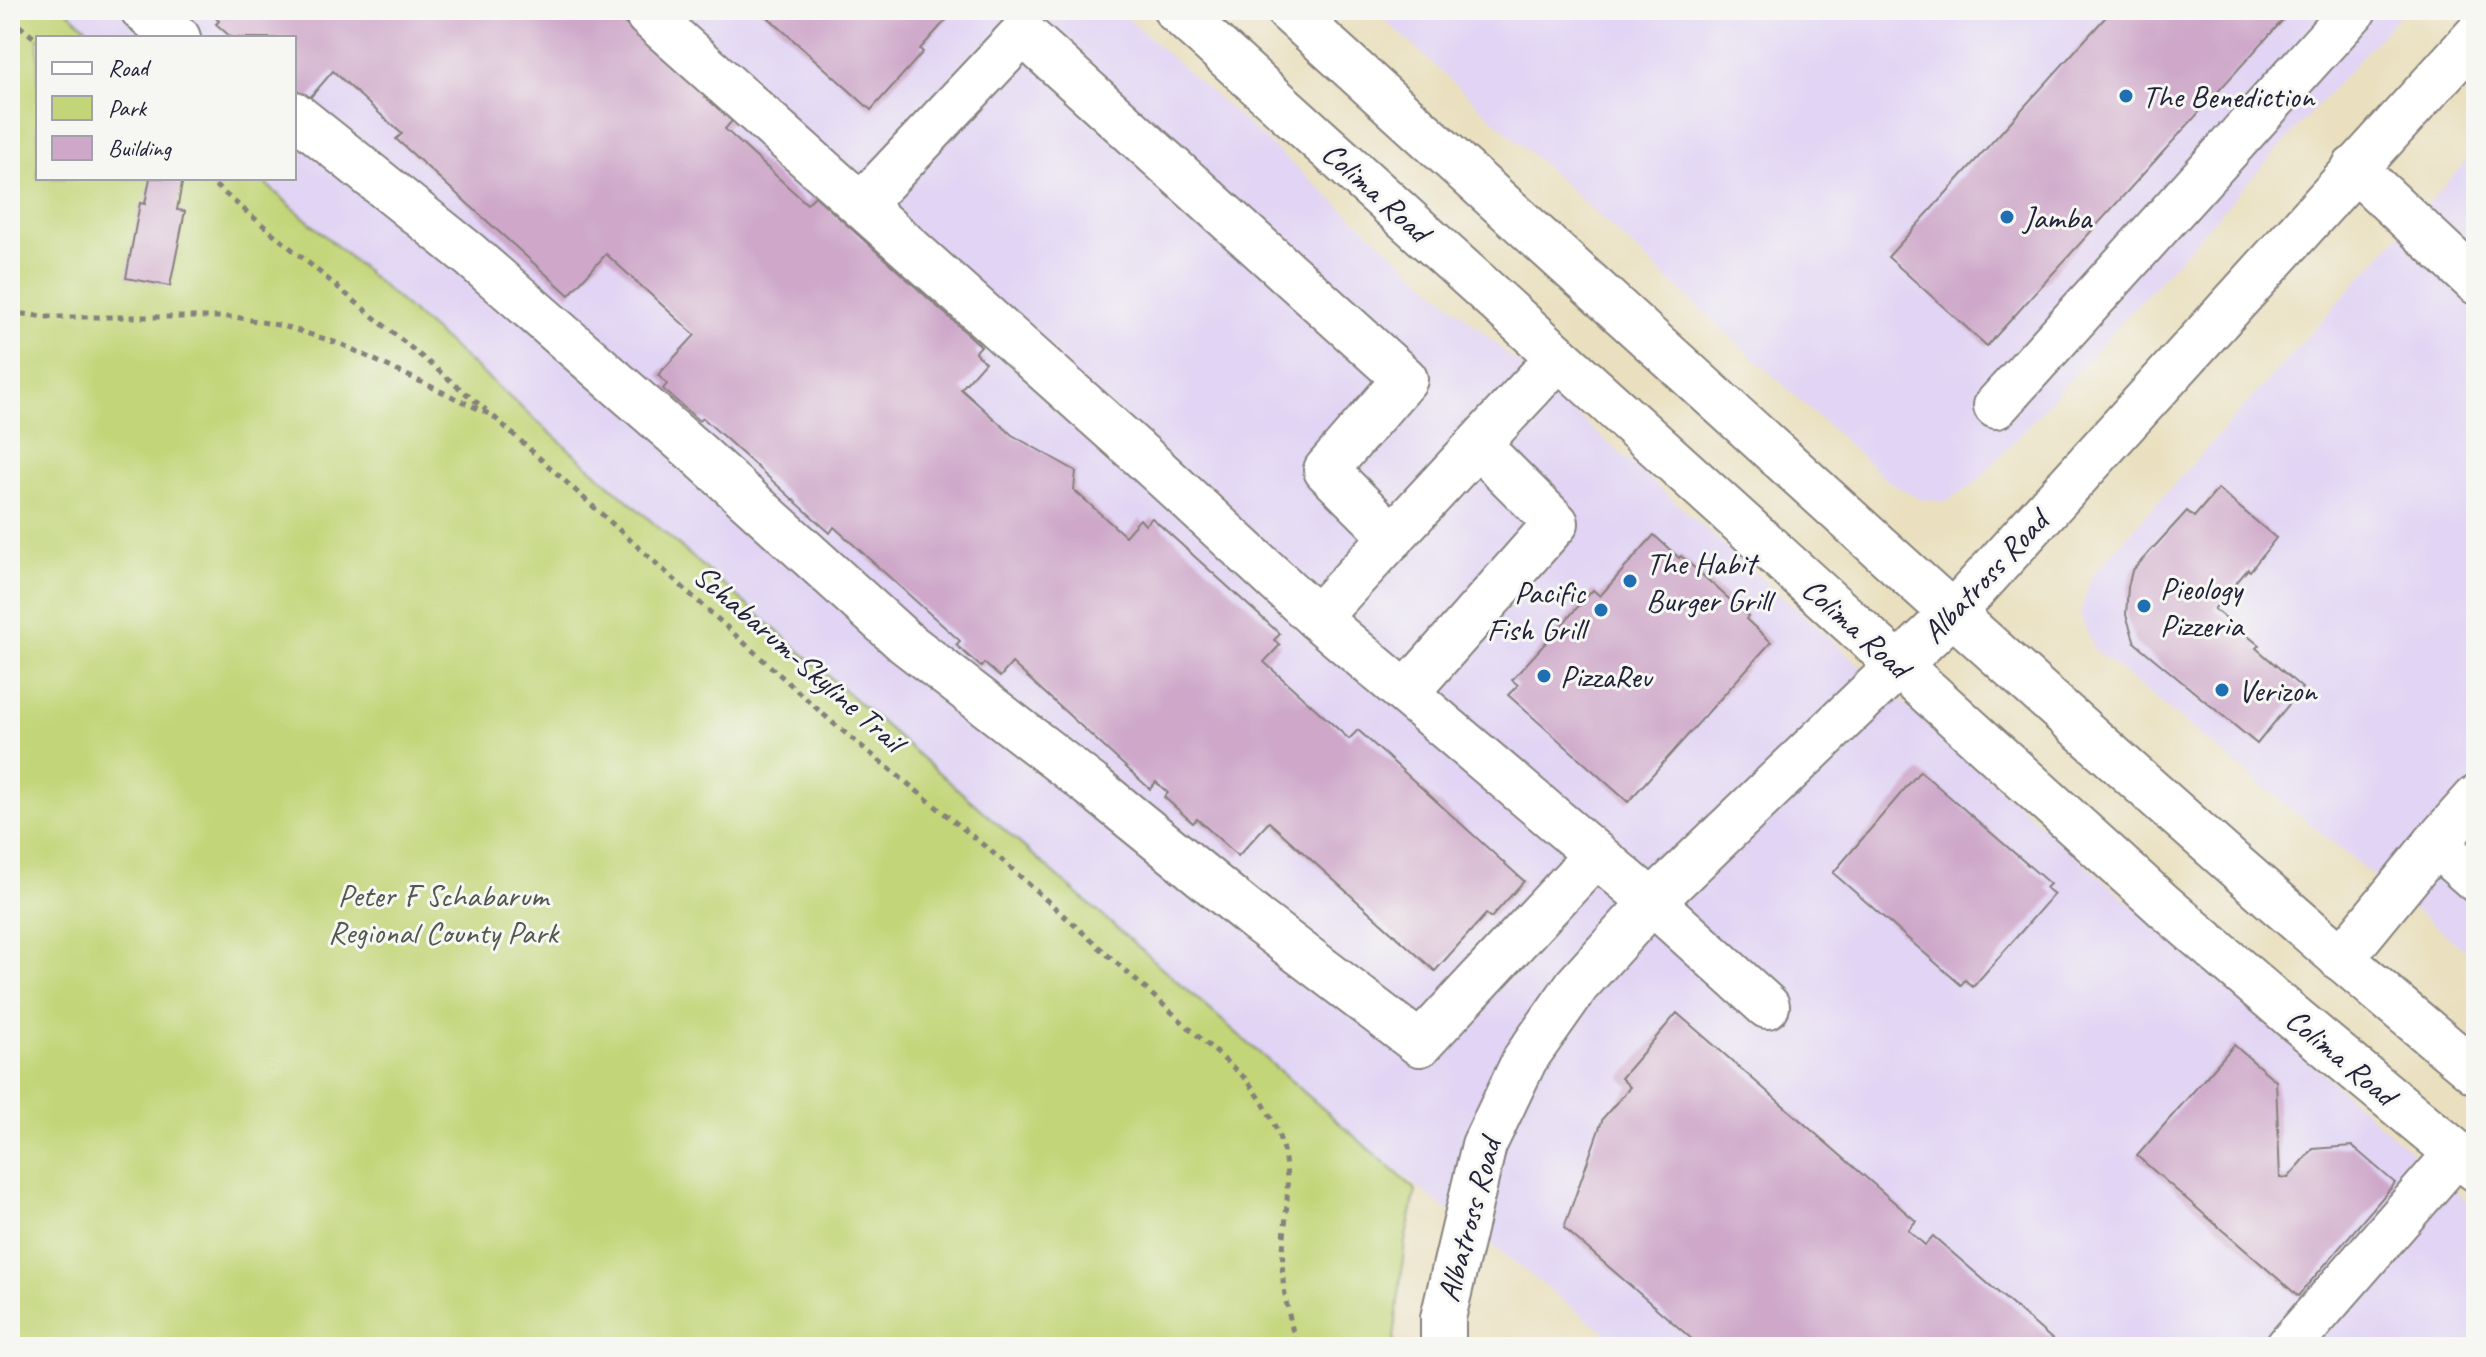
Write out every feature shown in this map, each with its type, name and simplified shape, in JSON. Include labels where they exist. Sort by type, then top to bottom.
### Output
[{"type":"main road","points":[[143,10],[176,36]]},
{"type":"main road","name":"Colima Road","points":[[1176,10],[2164,906],[2470,1155]]},
{"type":"main road","points":[[1288,10],[1953,613],[2341,959],[2476,1072]]},
{"type":"main road","points":[[1996,406],[2354,10]]},
{"type":"main road","points":[[647,12],[1317,618],[1652,902],[1767,1006]]},
{"type":"main road","points":[[861,205],[1023,33],[1405,379],[1326,470],[1393,537]]},
{"type":"main road","name":"Albatross Road","points":[[1443,1347],[1443,1318],[1484,1145],[1525,1059],[1577,985],[1652,902],[1953,613],[2476,36]]},
{"type":"main road","points":[[296,116],[470,255],[697,453],[905,642],[1420,1044],[1596,855]]},
{"type":"main road","points":[[2354,168],[2476,282]]},
{"type":"main road","points":[[1317,618],[1558,358]]},
{"type":"main road","points":[[1406,693],[1556,523],[1478,445]]},
{"type":"main road","points":[[2341,959],[2476,798]]},
{"type":"main road","points":[[2435,844],[2476,880]]},
{"type":"main road","points":[[2288,1347],[2470,1155]]},
{"type":"path","points":[[10,18],[36,39]]},
{"type":"path","points":[[208,180],[493,416]]},
{"type":"path","name":"Schabarum-Skyline Trail","points":[[10,312],[45,317],[235,317],[283,326],[341,344],[493,416],[833,723],[1003,861],[1246,1079],[1263,1100],[1286,1168],[1283,1282],[1296,1347]]},
{"type":"shaded area","points":[[48,10],[1118,10],[2476,1209],[2476,1347],[1623,1347],[1379,1157],[1341,1133],[243,180],[296,180],[296,36],[78,36]]},
{"type":"shaded area","points":[[1374,10],[2404,10],[1977,482],[1945,502],[1917,498],[1888,481]]},
{"type":"shaded area","points":[[2476,150],[2476,959],[2094,649],[2080,614],[2091,576]]},
{"type":"green space","name":"Peter F Schabarum Regional County Park","points":[[10,10],[66,10],[96,36],[36,36],[36,180],[261,180],[1416,1190],[1405,1241],[1393,1347],[10,1347]]},
{"type":"building","points":[[208,10],[610,10],[732,121],[725,129],[807,204],[815,196],[981,346],[975,352],[985,362],[961,389],[1012,435],[1076,471],[1074,490],[1125,536],[1140,519],[1145,525],[1152,518],[1280,634],[1274,640],[1280,645],[1264,662],[1349,739],[1358,730],[1524,881],[1491,918],[1486,914],[1435,971],[1269,822],[1238,856],[1197,819],[1193,823],[1164,797],[1168,793],[1156,782],[1150,789],[1012,663],[1000,677],[984,663],[981,667],[956,645],[960,641],[834,527],[830,533],[703,418],[699,421],[663,389],[667,384],[658,375],[695,335],[606,254],[569,295],[396,139],[402,134],[333,71],[308,100],[296,89],[296,36],[230,36],[216,24],[219,21]]},
{"type":"building","points":[[760,10],[955,10],[920,49],[923,52],[871,110]]},
{"type":"building","points":[[2112,10],[2292,10],[1987,346],[1888,257]]},
{"type":"building","points":[[150,180],[183,180],[177,210],[185,211],[170,286],[126,278],[140,203],[145,204]]},
{"type":"building","points":[[2218,489],[2276,538],[2214,609],[2259,645],[2256,648],[2302,688],[2257,744],[2135,643],[2126,615],[2132,571],[2187,511],[2194,517]]},
{"type":"building","points":[[1654,535],[1748,616],[1746,619],[1771,642],[1628,802],[1508,695],[1518,685],[1512,680],[1593,590],[1600,596]]},
{"type":"building","points":[[1920,771],[2050,884],[2046,888],[2054,894],[1973,987],[1965,980],[1961,985],[1833,873]]},
{"type":"building","points":[[1677,1013],[1916,1221],[1908,1230],[1925,1245],[1933,1236],[2061,1347],[1701,1347],[1564,1228],[1603,1118],[1630,1087],[1621,1078]]},
{"type":"building","points":[[2234,1045],[2276,1081],[2280,1178],[2288,1178],[2313,1149],[2352,1146],[2395,1183],[2298,1296],[2137,1156]]},
{"type":"place","name":"The Benediction","points":[[2126,96]]},
{"type":"place","name":"Jamba","points":[[2007,217]]},
{"type":"place","name":"The Habit Burger Grill","points":[[1630,581]]},
{"type":"place","name":"Pieology Pizzeria","points":[[2144,606]]},
{"type":"place","name":"Pacific Fish Grill","points":[[1601,610]]},
{"type":"place","name":"PizzaRev","points":[[1544,676]]},
{"type":"place","name":"Verizon","points":[[2222,690]]}]
